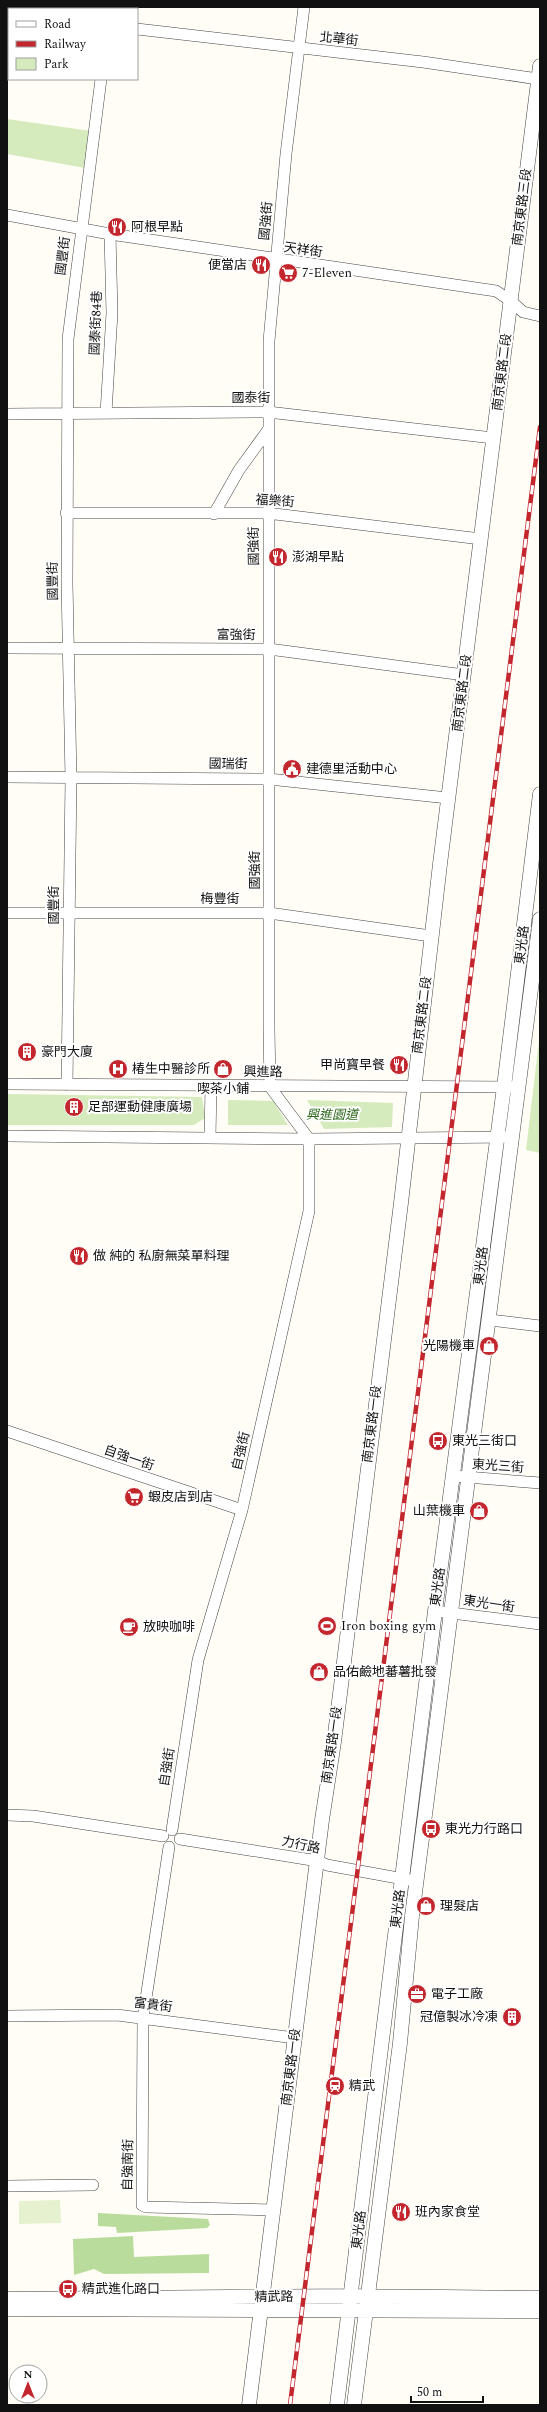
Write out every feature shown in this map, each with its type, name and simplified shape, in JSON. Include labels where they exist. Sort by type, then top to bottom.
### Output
[{"type":"street","name":"國強街","points":[[270,1087],[269,650],[267,514],[269,341],[286,154],[304,7]]},
{"type":"street","name":"北華街","points":[[138,29],[298,49],[539,72]]},
{"type":"street","name":"南京東路三段","points":[[511,301],[539,72]]},
{"type":"street","name":"國豐街","points":[[67,1085],[68,914],[71,778],[66,513],[68,339],[101,80]]},
{"type":"street","name":"天祥街","points":[[7,215],[110,234],[277,260],[496,291],[511,301],[523,312],[540,316]]},
{"type":"street","name":"國泰街84巷","points":[[106,413],[112,313],[110,234]]},
{"type":"street","name":"南京東路二段","points":[[413,1085],[511,301]]},
{"type":"street","name":"國泰街","points":[[7,414],[268,412],[493,438]]},
{"type":"street","points":[[214,514],[238,470],[268,430]]},
{"type":"street","name":"福樂街","points":[[66,513],[267,514],[481,539]]},
{"type":"street","name":"富強街","points":[[7,648],[269,650],[464,675]]},
{"type":"street","name":"國瑞街","points":[[7,777],[269,779],[448,798]]},
{"type":"street","name":"東光路","points":[[337,2405],[435,1611],[498,1137],[540,794]]},
{"type":"street","name":"梅豐街","points":[[7,914],[269,913],[431,936]]},
{"type":"street","name":"東光路","points":[[354,2405],[399,2051],[417,1881],[468,1478],[490,1320],[540,918]]},
{"type":"street","name":"興進路","points":[[7,1084],[211,1085],[270,1087],[413,1085],[519,1087]]},
{"type":"street","points":[[210,1138],[211,1085]]},
{"type":"street","name":"南京東路一段","points":[[249,2405],[401,1203],[406,1139],[413,1085]]},
{"type":"street","points":[[270,1087],[309,1140]]},
{"type":"street","points":[[7,1136],[309,1140],[513,1137]]},
{"type":"street","name":"自強街","points":[[168,1833],[198,1660],[242,1510],[309,1211],[309,1140]]},
{"type":"street","points":[[490,1320],[540,1326]]},
{"type":"street","name":"自強一街","points":[[7,1431],[242,1510]]},
{"type":"street","name":"東光三街","points":[[454,1476],[540,1483]]},
{"type":"street","name":"東光一街","points":[[435,1611],[540,1624]]},
{"type":"street","points":[[7,1815],[47,1818],[177,1833],[180,1838],[178,1844],[169,1847]]},
{"type":"street","points":[[168,1833],[164,1842],[169,1847]]},
{"type":"street","name":"力行路","points":[[180,1838],[318,1861],[327,1866],[417,1881]]},
{"type":"street","points":[[143,2018],[169,1847]]},
{"type":"street","name":"富貴街","points":[[7,2016],[117,2015],[295,2038]]},
{"type":"street","name":"自強南街","points":[[143,2018],[143,2207],[273,2210]]},
{"type":"street","points":[[7,2186],[93,2185]]},
{"type":"street","name":"精武路","points":[[7,2298],[261,2303],[366,2303],[540,2298]]},
{"type":"street","name":"精武路","points":[[7,2309],[261,2303]]},
{"type":"street","name":"精武路","points":[[366,2303],[540,2311]]},
{"type":"green space","points":[[7,119],[91,131],[85,168],[7,154]]},
{"type":"green space","points":[[540,1032],[540,1153],[526,1150]]},
{"type":"green space","points":[[7,1094],[202,1097],[205,1118],[194,1125],[7,1125]]},
{"type":"green space","name":"興進園道","points":[[228,1100],[273,1101],[288,1125],[228,1125]]},
{"type":"green space","name":"興進園道","points":[[307,1100],[393,1103],[392,1127],[324,1129]]},
{"type":"green space","points":[[60,2200],[61,2223],[19,2224],[19,2201]]},
{"type":"green space","points":[[98,2213],[208,2219],[210,2225],[207,2228],[117,2233],[116,2227],[98,2226]]},
{"type":"green space","points":[[133,2236],[134,2257],[209,2254],[209,2273],[104,2274],[94,2269],[74,2275],[73,2239]]},
{"type":"railway","points":[[290,2405],[540,427]]},
{"type":"place","name":"阿根早點","points":[[117,227]]},
{"type":"place","name":"便當店","points":[[261,265]]},
{"type":"place","name":"7-Eleven","points":[[288,273]]},
{"type":"place","name":"澎湖早點","points":[[278,557]]},
{"type":"place","name":"建德里活動中心","points":[[292,769]]},
{"type":"place","name":"豪門大廈","points":[[27,1052]]},
{"type":"place","name":"甲尚寶早餐","points":[[399,1065]]},
{"type":"place","name":"椿生中醫診所","points":[[118,1069]]},
{"type":"place","name":"喫茶小鋪","points":[[223,1069]]},
{"type":"place","name":"足部運動健康廣場","points":[[74,1107]]},
{"type":"place","name":"做 純的 私廚無菜單料理","points":[[79,1256]]},
{"type":"place","name":"光陽機車","points":[[489,1346]]},
{"type":"place","name":"東光三街口","points":[[438,1441]]},
{"type":"place","name":"蝦皮店到店","points":[[134,1497]]},
{"type":"place","name":"山葉機車","points":[[479,1511]]},
{"type":"place","name":"Iron boxing gym","points":[[327,1626]]},
{"type":"place","name":"放映咖啡","points":[[129,1627]]},
{"type":"place","name":"品佑鹼地蕃薯批發","points":[[319,1672]]},
{"type":"place","name":"東光力行路口","points":[[431,1829]]},
{"type":"place","name":"理髮店","points":[[426,1906]]},
{"type":"place","name":"電子工廠","points":[[417,1994]]},
{"type":"place","name":"冠億製冰冷凍","points":[[512,2017]]},
{"type":"place","name":"精武","points":[[335,2086]]},
{"type":"place","name":"班內家食堂","points":[[401,2212]]},
{"type":"place","name":"精武進化路口","points":[[68,2289]]}]
